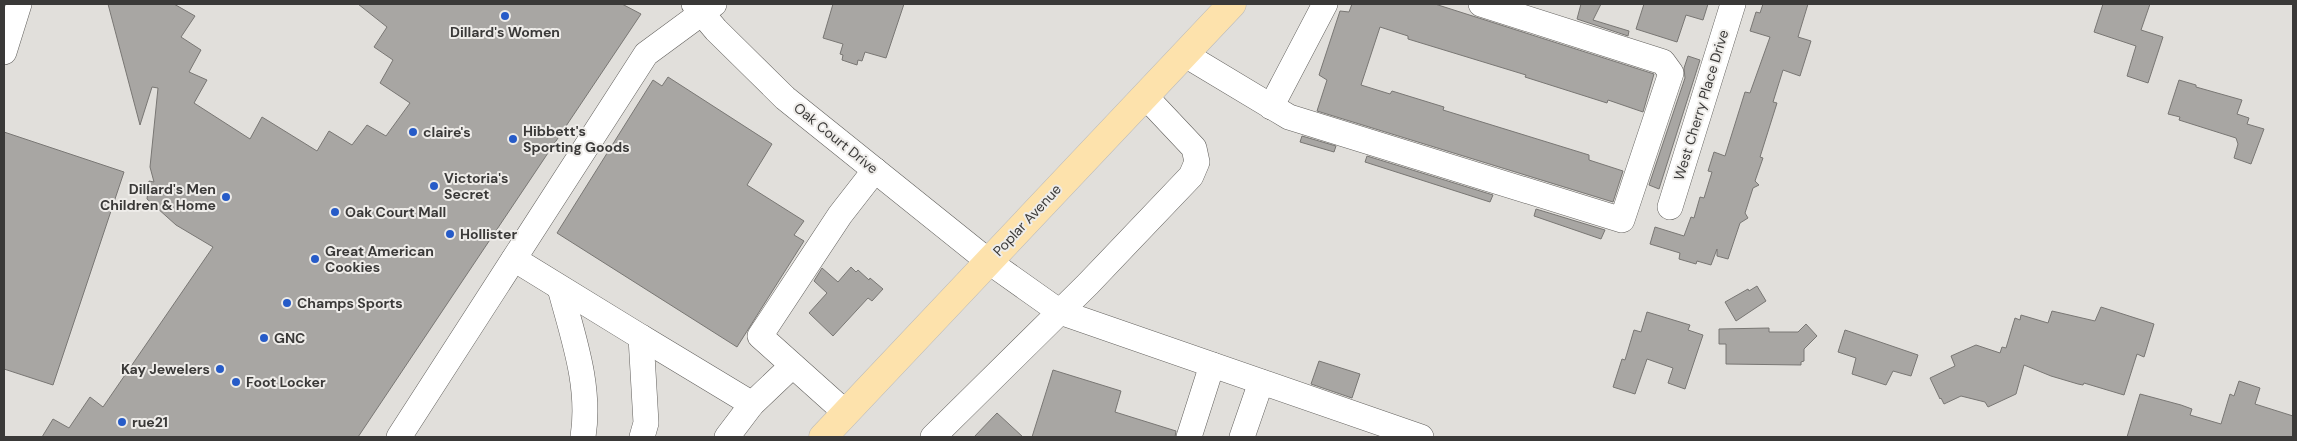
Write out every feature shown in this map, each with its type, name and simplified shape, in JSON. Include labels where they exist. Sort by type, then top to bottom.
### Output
[{"type":"main road","name":"Poplar Avenue","points":[[837,429],[988,261],[1232,4]]},
{"type":"street","points":[[4,52],[19,4]]},
{"type":"street","points":[[1271,107],[1326,4]]},
{"type":"street","points":[[1184,54],[1289,118],[1622,220],[1671,73],[1663,62],[1481,4]]},
{"type":"street","name":"West Cherry Place Drive","points":[[1670,207],[1733,4]]},
{"type":"street","points":[[399,437],[646,54],[704,7]]},
{"type":"street","name":"Oak Court Drive","points":[[704,7],[785,98],[988,261],[1060,312],[1421,437]]},
{"type":"street","points":[[933,437],[1060,312],[1191,176],[1197,162],[1194,148],[1145,96]]},
{"type":"street","points":[[837,429],[792,366],[760,336],[847,205],[875,170]]},
{"type":"street","points":[[514,259],[752,404]]},
{"type":"street","points":[[560,288],[581,367],[586,415],[583,437]]},
{"type":"street","points":[[642,337],[646,423],[642,437]]},
{"type":"street","points":[[1189,437],[1212,365]]},
{"type":"street","points":[[728,437],[752,404],[792,366]]},
{"type":"street","points":[[1242,437],[1261,382]]},
{"type":"building","name":"Oak Court Mall","points":[[108,4],[174,4],[195,16],[181,37],[201,50],[189,72],[207,80],[194,103],[250,139],[262,117],[317,151],[329,131],[352,145],[367,125],[386,136],[410,103],[380,83],[393,60],[374,47],[387,27],[358,4],[622,4],[641,14],[358,437],[42,437],[53,419],[69,428],[90,397],[103,407],[213,247],[176,225],[147,199],[149,181],[154,182],[150,167],[158,88],[152,87],[140,125]]},
{"type":"building","points":[[833,4],[904,4],[886,58],[865,52],[862,61],[858,60],[857,65],[842,60],[843,55],[840,54],[843,44],[823,38]]},
{"type":"building","points":[[1352,4],[1435,4],[1654,74],[1643,112],[1608,100],[1607,103],[1525,77],[1526,75],[1408,39],[1408,36],[1380,27],[1361,85],[1390,94],[1392,91],[1444,107],[1443,110],[1589,155],[1589,160],[1623,171],[1613,202],[1317,111],[1327,80],[1319,75],[1340,11],[1349,12]]},
{"type":"building","points":[[1581,4],[1601,4],[1593,20],[1629,31],[1628,36],[1577,19]]},
{"type":"building","points":[[1644,4],[1708,4],[1703,20],[1686,15],[1677,42],[1636,29]]},
{"type":"building","points":[[1763,4],[1808,4],[1798,37],[1811,41],[1800,76],[1783,70],[1773,102],[1777,103],[1760,157],[1763,158],[1755,181],[1759,185],[1753,188],[1745,213],[1748,218],[1740,223],[1728,259],[1717,256],[1717,249],[1711,265],[1697,261],[1696,264],[1679,259],[1680,253],[1650,244],[1655,227],[1684,236],[1691,217],[1694,218],[1700,197],[1704,198],[1712,172],[1708,171],[1714,152],[1725,156],[1745,92],[1750,93],[1770,37],[1750,31],[1756,12],[1760,13]]},
{"type":"building","points":[[2103,4],[2150,4],[2141,30],[2163,37],[2148,83],[2127,76],[2136,46],[2094,32]]},
{"type":"building","points":[[1688,56],[1700,60],[1659,189],[1649,185],[1685,78],[1684,68]]},
{"type":"building","points":[[668,77],[772,144],[747,185],[804,221],[794,235],[804,241],[737,347],[557,233],[653,80],[662,86]]},
{"type":"building","points":[[2179,80],[2196,85],[2196,87],[2242,100],[2237,114],[2249,118],[2247,124],[2264,129],[2251,164],[2234,158],[2238,144],[2236,138],[2179,120],[2180,117],[2168,114]]},
{"type":"building","points":[[4,132],[124,172],[53,385],[4,369]]},
{"type":"building","points":[[1302,136],[1336,146],[1334,152],[1300,142]]},
{"type":"building","points":[[1367,156],[1493,195],[1490,202],[1365,162]]},
{"type":"building","points":[[1536,209],[1605,230],[1601,239],[1534,216]]},
{"type":"building","points":[[851,267],[856,272],[858,270],[869,280],[870,278],[883,289],[872,301],[868,298],[833,336],[809,313],[827,293],[814,281],[822,268],[838,282]]},
{"type":"building","points":[[1757,286],[1766,301],[1736,321],[1725,302]]},
{"type":"building","points":[[2101,307],[2154,324],[2144,357],[2137,354],[2124,395],[2084,383],[2083,385],[2078,384],[2051,376],[2024,365],[2016,394],[1988,407],[1985,402],[1961,396],[1944,404],[1940,399],[1930,378],[1955,366],[1951,356],[1976,345],[2000,353],[2002,347],[2006,348],[2015,318],[2020,320],[2021,315],[2048,323],[2052,311],[2095,321]]},
{"type":"building","points":[[1647,312],[1690,325],[1688,330],[1703,335],[1685,389],[1668,383],[1673,368],[1647,359],[1635,394],[1613,387],[1622,359],[1625,360],[1634,330],[1641,332]]},
{"type":"building","points":[[1806,324],[1817,336],[1804,349],[1804,361],[1801,362],[1801,365],[1726,364],[1726,344],[1719,344],[1719,329],[1769,328],[1769,332],[1798,332]]},
{"type":"building","points":[[1845,330],[1918,355],[1911,376],[1893,371],[1886,385],[1852,374],[1856,358],[1838,352]]},
{"type":"building","points":[[1319,361],[1360,374],[1352,398],[1311,384]]},
{"type":"building","points":[[1053,370],[1121,391],[1115,412],[1176,431],[1175,437],[1032,437]]},
{"type":"building","points":[[2239,381],[2260,388],[2255,404],[2293,416],[2293,437],[2127,437],[2140,394],[2192,409],[2190,415],[2221,424],[2230,394],[2234,396]]},
{"type":"building","points":[[997,413],[1023,437],[974,437]]},
{"type":"place","name":"Dillard's Women","points":[[505,16]]},
{"type":"place","name":"claire's","points":[[413,132]]},
{"type":"place","name":"Hibbett's Sporting Goods","points":[[513,139]]},
{"type":"place","name":"Victoria's Secret","points":[[434,186]]},
{"type":"place","name":"Dillard's Men Children & Home","points":[[226,197]]},
{"type":"place","name":"Oak Court Mall","points":[[335,212]]},
{"type":"place","name":"Hollister","points":[[450,234]]},
{"type":"place","name":"Great American Cookies","points":[[315,259]]},
{"type":"place","name":"Champs Sports","points":[[287,303]]},
{"type":"place","name":"GNC","points":[[264,338]]},
{"type":"place","name":"Kay Jewelers","points":[[220,369]]},
{"type":"place","name":"Foot Locker","points":[[236,382]]},
{"type":"place","name":"rue21","points":[[122,422]]}]
